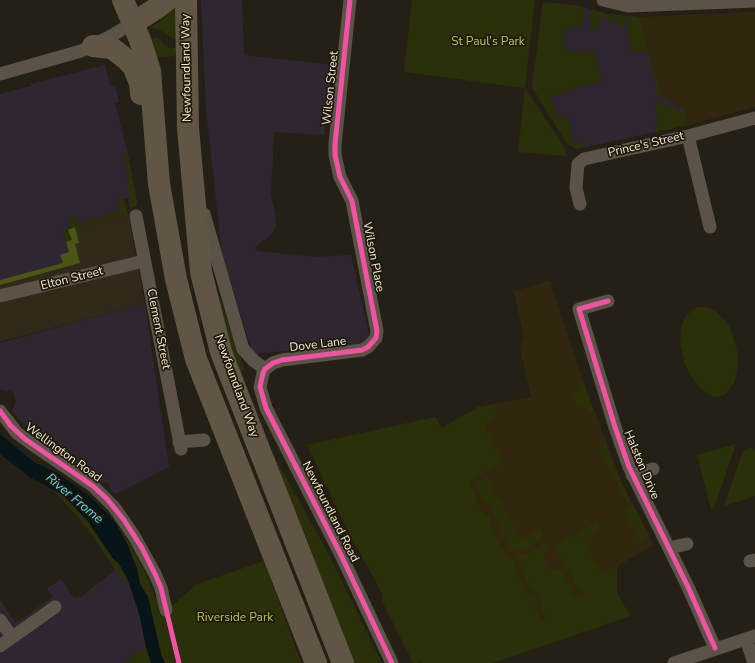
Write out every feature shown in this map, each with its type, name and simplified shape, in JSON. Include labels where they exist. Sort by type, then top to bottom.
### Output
[{"type":"highway","points":[[123,0],[145,53],[150,71],[159,184],[176,279],[196,359],[316,663]]},
{"type":"highway","points":[[133,23],[167,0]]},
{"type":"highway","name":"Newfoundland Way","points":[[186,0],[188,128],[201,272],[221,352],[343,663]]},
{"type":"highway","points":[[93,46],[112,48],[133,66],[140,83],[144,152],[159,184]]},
{"type":"street","name":"Wilson Street","points":[[340,177],[335,144],[350,0]]},
{"type":"street","points":[[603,0],[628,6],[755,1]]},
{"type":"street","points":[[0,74],[61,58],[93,46],[133,23]]},
{"type":"street","name":"Prince's Street","points":[[580,204],[576,188],[580,161],[584,159],[688,136],[755,118]]},
{"type":"street","points":[[688,136],[710,227]]},
{"type":"street","name":"Wilson Place","points":[[340,177],[352,201],[378,331],[373,342]]},
{"type":"street","points":[[193,184],[201,206],[243,350],[251,359],[266,369]]},
{"type":"street","name":"Clement Street","points":[[136,216],[180,446],[204,440]]},
{"type":"street","name":"Elton Street","points":[[0,296],[144,261]]},
{"type":"street","name":"Halston Drive","points":[[608,302],[579,309],[615,427],[632,475],[669,548],[715,648]]},
{"type":"street","name":"Dove Lane","points":[[266,369],[273,363],[282,360],[362,350],[373,342]]},
{"type":"street","name":"Newfoundland Road","points":[[266,369],[261,379],[260,387],[266,408],[341,555],[392,663]]},
{"type":"street","name":"Wellington Road","points":[[0,411],[17,433],[93,486],[114,507],[134,536],[155,574],[161,588],[166,610]]},
{"type":"street","name":"Halston Drive","points":[[632,475],[653,469]]},
{"type":"street","points":[[669,548],[687,544]]},
{"type":"street","points":[[0,646],[55,607]]},
{"type":"street","points":[[0,620],[12,637]]},
{"type":"street","points":[[674,663],[751,637],[754,663]]},
{"type":"shaded area","points":[[201,0],[242,0],[244,55],[333,65],[324,135],[274,132],[271,195],[276,224],[273,233],[254,248],[258,251],[315,257],[351,255],[371,343],[253,354],[222,254],[206,110]]},
{"type":"shaded area","points":[[543,2],[581,6],[607,14],[639,17],[662,97],[684,109],[688,125],[576,149],[567,143],[532,87]]},
{"type":"shaded area","points":[[755,12],[755,107],[688,125],[684,109],[662,97],[639,17]]},
{"type":"shaded area","points":[[105,65],[110,86],[115,85],[119,102],[115,103],[128,155],[137,202],[136,206],[130,208],[128,198],[124,199],[128,214],[75,227],[75,244],[80,263],[0,285],[0,94],[31,86],[30,84]]},
{"type":"shaded area","points":[[128,214],[145,303],[0,342],[0,285],[80,263],[75,244],[79,243],[75,227]]},
{"type":"shaded area","points":[[550,281],[582,378],[621,482],[654,545],[617,566],[617,593],[630,616],[555,642],[535,606],[533,597],[530,598],[514,568],[512,558],[509,560],[490,525],[493,523],[488,515],[485,517],[476,500],[478,498],[469,482],[478,407],[531,397],[520,348],[524,337],[514,291]]},
{"type":"shaded area","points":[[145,303],[169,467],[116,494],[111,490],[109,483],[102,482],[40,439],[21,422],[12,411],[16,401],[13,392],[0,389],[0,343]]},
{"type":"shaded area","points":[[116,569],[130,586],[140,617],[146,647],[123,663],[0,663],[0,600],[16,623],[53,597],[47,589],[61,579],[74,598],[81,597]]},
{"type":"green space","name":"St Paul's Park","points":[[412,0],[535,0],[525,88],[404,72]]},
{"type":"green space","points":[[543,2],[584,7],[583,24],[581,24],[580,28],[565,27],[563,50],[596,53],[602,81],[569,89],[569,92],[551,96],[557,117],[568,116],[573,143],[583,141],[584,147],[576,149],[567,143],[532,87]]},
{"type":"green space","points":[[175,4],[177,39],[173,39],[160,30],[151,27],[165,18]]},
{"type":"green space","points":[[590,9],[607,14],[626,16],[625,26],[623,28],[619,28],[619,22],[608,21],[608,17],[599,17],[598,29],[591,29],[592,24],[589,24]]},
{"type":"green space","points":[[629,16],[639,17],[662,97],[658,96],[647,50],[632,53],[628,36]]},
{"type":"green space","points":[[157,37],[165,46],[169,48],[176,48],[175,56],[156,58],[149,40]]},
{"type":"green space","points":[[525,88],[564,147],[567,156],[518,152]]},
{"type":"green space","points":[[662,102],[685,114],[688,125],[656,132],[655,126],[659,124],[654,104]]},
{"type":"green space","points":[[124,155],[128,155],[137,202],[135,206],[130,208],[128,198],[130,197]]},
{"type":"green space","points":[[124,199],[128,214],[69,230],[72,241],[66,242],[62,229],[72,226],[70,218],[75,216],[78,224],[120,211],[118,200]]},
{"type":"green space","points":[[75,227],[79,243],[75,244],[80,263],[0,285],[0,280],[63,263],[60,255],[69,252],[66,242],[72,240],[68,230]]},
{"type":"green space","points":[[220,298],[244,368],[241,374],[266,442],[326,549],[382,663],[348,663],[234,374],[215,299]]},
{"type":"green space","points":[[699,307],[706,307],[716,312],[723,318],[730,328],[738,356],[737,372],[734,383],[724,395],[716,397],[708,394],[700,388],[692,378],[685,365],[680,341],[681,327],[685,317],[692,310]]},
{"type":"green space","points":[[584,383],[595,414],[586,408],[578,407],[571,394],[578,391],[576,386]]},
{"type":"green space","points":[[495,404],[496,413],[493,419],[484,427],[504,463],[469,482],[478,498],[476,500],[485,516],[488,515],[493,523],[490,525],[499,542],[509,559],[512,558],[517,567],[514,568],[530,598],[533,596],[538,605],[535,607],[542,619],[547,617],[541,606],[542,602],[537,593],[532,591],[520,568],[521,565],[516,554],[522,555],[530,553],[545,541],[549,548],[545,552],[544,557],[546,566],[554,571],[561,569],[574,591],[570,593],[572,597],[576,595],[578,598],[584,595],[582,591],[580,593],[554,546],[598,521],[600,526],[597,528],[598,531],[583,540],[602,574],[617,565],[617,593],[630,616],[493,663],[413,663],[381,599],[383,595],[349,533],[307,445],[435,417],[442,428],[478,407]]},
{"type":"green space","points":[[605,442],[621,482],[631,501],[626,502],[598,448],[600,443]]},
{"type":"green space","points":[[736,444],[714,508],[711,510],[697,455]]},
{"type":"green space","points":[[748,448],[752,448],[755,452],[755,496],[724,506],[743,451]]},
{"type":"green space","points":[[488,478],[521,539],[541,528],[543,536],[529,548],[520,550],[511,549],[489,504],[485,502],[476,484]]},
{"type":"green space","points":[[53,490],[63,495],[86,519],[112,557],[119,564],[130,586],[115,569],[81,520]]},
{"type":"green space","points":[[633,505],[649,536],[640,541],[623,510]]},
{"type":"green space","name":"Riverside Park","points":[[115,522],[129,543],[145,572],[158,604],[160,616],[197,584],[264,561],[301,663],[165,663],[161,654],[148,597],[140,584],[137,568],[127,543]]},
{"type":"green space","points":[[146,647],[151,663],[123,663]]},
{"type":"water","name":"River Frome","points":[[0,434],[34,462],[57,473],[92,498],[115,522],[128,545],[137,568],[140,584],[148,597],[161,654],[165,663],[151,663],[140,617],[130,586],[119,564],[112,557],[86,519],[63,495],[31,478],[0,454]]},
{"type":"cycle path","points":[[350,0],[335,155],[340,177],[352,201],[377,331],[376,338],[368,347],[362,350],[282,360],[273,363],[265,369],[260,387],[266,408],[341,555],[392,663]]},
{"type":"cycle path","points":[[608,301],[579,309],[615,427],[629,467],[688,587],[715,648]]},
{"type":"cycle path","points":[[0,411],[11,426],[25,439],[93,486],[107,499],[124,520],[142,548],[161,588],[179,663]]}]
